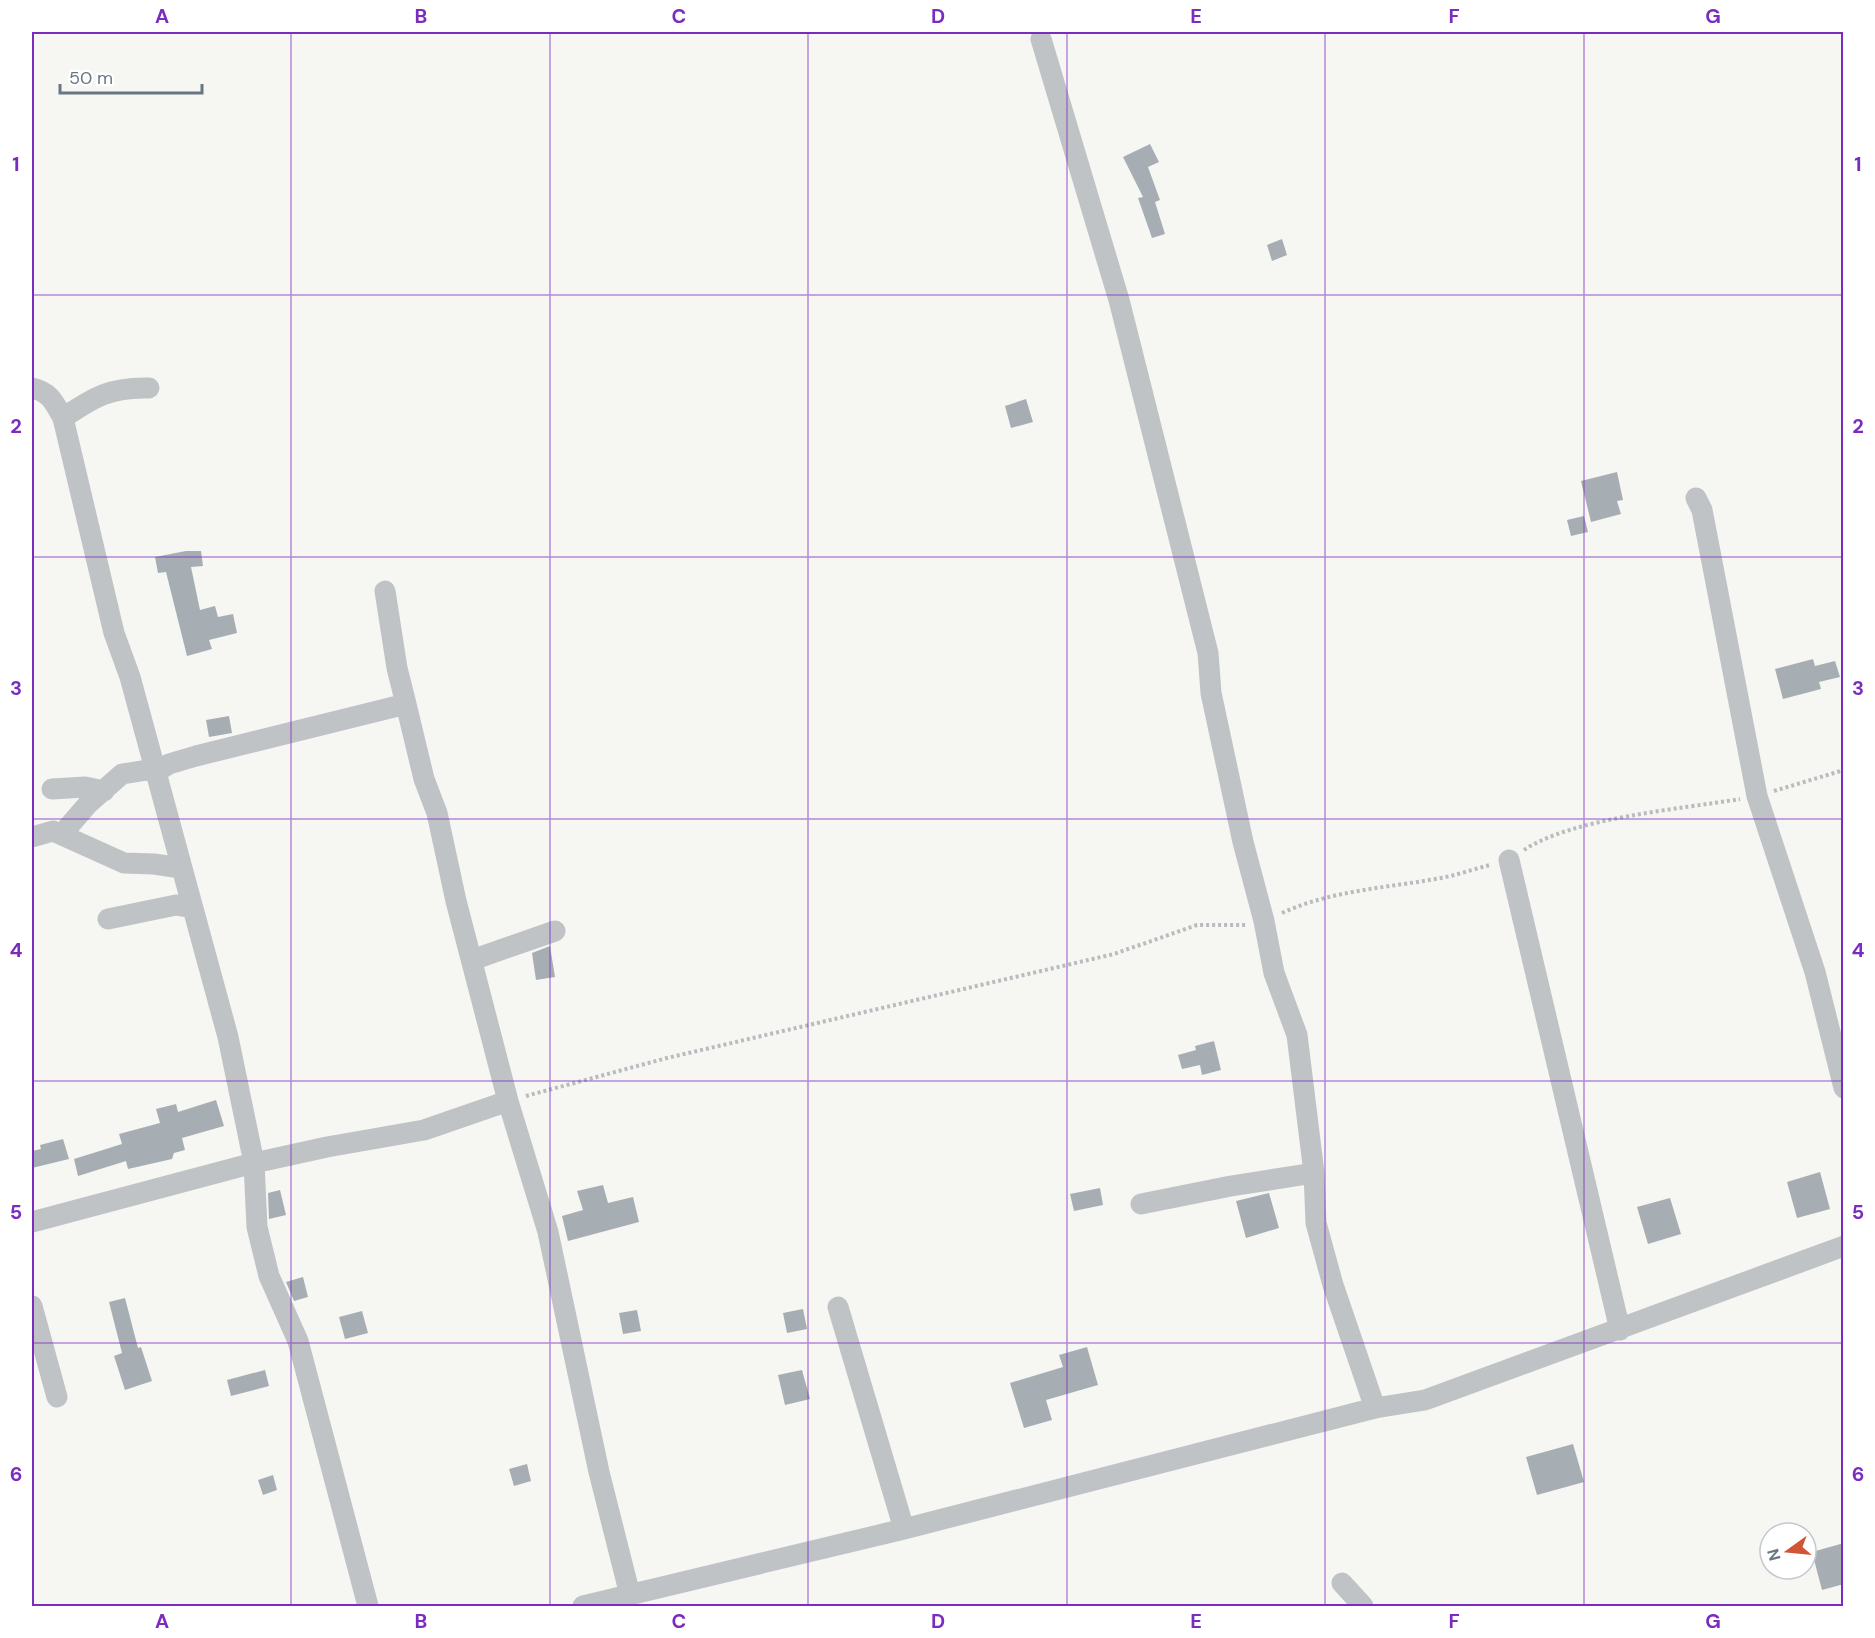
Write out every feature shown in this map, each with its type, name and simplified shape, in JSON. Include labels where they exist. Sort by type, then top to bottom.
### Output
[{"type":"street","points":[[1041,39],[1119,300],[1208,653],[1211,693],[1243,842],[1264,921],[1274,973],[1297,1035],[1314,1173],[1316,1224],[1333,1286],[1375,1408]]},
{"type":"street","points":[[63,418],[91,399],[123,387],[149,388]]},
{"type":"street","points":[[32,388],[44,390],[53,399],[63,418],[114,633],[130,676],[228,1037],[254,1163],[257,1227],[270,1276],[298,1341],[368,1606]]},
{"type":"street","points":[[1696,498],[1702,510],[1757,796],[1815,972],[1844,1088]]},
{"type":"street","points":[[385,591],[397,668],[424,779],[437,813],[508,1101],[548,1232],[599,1473],[630,1595]]},
{"type":"street","points":[[63,833],[88,804],[123,774],[135,770],[154,771],[196,756],[406,704]]},
{"type":"street","points":[[52,789],[85,788],[104,791]]},
{"type":"street","points":[[35,828],[63,833],[124,863],[181,868]]},
{"type":"street","points":[[1509,860],[1620,1330]]},
{"type":"street","points":[[108,918],[176,905],[193,908]]},
{"type":"street","points":[[472,960],[555,931]]},
{"type":"street","points":[[32,1222],[254,1163],[424,1130],[508,1101]]},
{"type":"street","points":[[1141,1204],[1231,1186],[1314,1173]]},
{"type":"street","points":[[583,1606],[904,1529],[1375,1408],[1425,1400],[1844,1246]]},
{"type":"street","points":[[32,1306],[57,1397]]},
{"type":"street","points":[[838,1307],[904,1529]]},
{"type":"street","points":[[1342,1583],[1363,1606]]},
{"type":"path","points":[[508,1101],[667,1058],[1114,954],[1197,925],[1246,925],[1264,921],[1302,904],[1372,887],[1441,878],[1509,860],[1541,838],[1591,825],[1757,796],[1844,770]]},
{"type":"building","points":[[1150,144],[1159,162],[1148,167],[1160,200],[1155,202],[1165,234],[1152,238],[1138,198],[1143,197],[1123,157]]},
{"type":"building","points":[[1282,239],[1287,255],[1272,261],[1267,245]]},
{"type":"building","points":[[1026,399],[1033,422],[1011,428],[1005,406]]},
{"type":"building","points":[[1617,472],[1623,500],[1617,501],[1621,514],[1591,522],[1581,481]]},
{"type":"building","points":[[1584,516],[1588,532],[1571,536],[1567,520]]},
{"type":"building","points":[[186,551],[201,551],[203,566],[191,567],[200,610],[215,606],[218,617],[233,614],[237,633],[209,640],[212,649],[187,656],[166,572],[158,573],[155,557]]},
{"type":"building","points":[[1813,659],[1815,666],[1835,661],[1840,677],[1819,682],[1821,689],[1783,699],[1775,669]]},
{"type":"building","points":[[229,716],[232,733],[209,737],[206,720]]},
{"type":"building","points":[[550,946],[555,977],[536,980],[532,953]]},
{"type":"building","points":[[1214,1041],[1221,1070],[1202,1075],[1200,1065],[1182,1069],[1178,1055],[1196,1050],[1195,1046]]},
{"type":"building","points":[[216,1100],[224,1126],[182,1138],[185,1150],[174,1153],[172,1159],[128,1169],[126,1161],[78,1176],[74,1159],[122,1144],[119,1134],[160,1123],[156,1109],[176,1104],[178,1112]]},
{"type":"building","points":[[63,1139],[69,1159],[32,1168],[32,1151],[41,1149],[40,1145]]},
{"type":"building","points":[[1820,1172],[1830,1209],[1797,1218],[1787,1182]]},
{"type":"building","points":[[603,1185],[608,1203],[633,1197],[639,1222],[568,1241],[562,1216],[583,1210],[577,1191]]},
{"type":"building","points":[[1100,1188],[1103,1205],[1074,1211],[1070,1194]]},
{"type":"building","points":[[280,1190],[286,1215],[269,1219],[268,1193]]},
{"type":"building","points":[[1269,1193],[1279,1228],[1246,1238],[1236,1201]]},
{"type":"building","points":[[1670,1198],[1681,1234],[1648,1244],[1637,1207]]},
{"type":"building","points":[[303,1277],[308,1297],[294,1301],[286,1282]]},
{"type":"building","points":[[125,1298],[138,1348],[141,1347],[152,1381],[125,1390],[114,1356],[122,1353],[109,1302]]},
{"type":"building","points":[[803,1309],[807,1329],[787,1333],[783,1313]]},
{"type":"building","points":[[637,1310],[641,1331],[623,1334],[619,1313]]},
{"type":"building","points":[[362,1311],[368,1333],[345,1339],[339,1317]]},
{"type":"building","points":[[1087,1347],[1098,1385],[1046,1400],[1052,1420],[1024,1428],[1010,1383],[1063,1367],[1059,1355]]},
{"type":"building","points":[[265,1370],[269,1386],[231,1396],[227,1380]]},
{"type":"building","points":[[802,1370],[810,1399],[785,1405],[778,1375]]},
{"type":"building","points":[[1573,1444],[1584,1482],[1537,1495],[1526,1457]]},
{"type":"building","points":[[527,1464],[531,1481],[514,1486],[509,1469]]},
{"type":"building","points":[[273,1475],[277,1490],[263,1495],[258,1480]]},
{"type":"building","points":[[1844,1543],[1844,1584],[1822,1590],[1818,1575],[1818,1550]]}]
